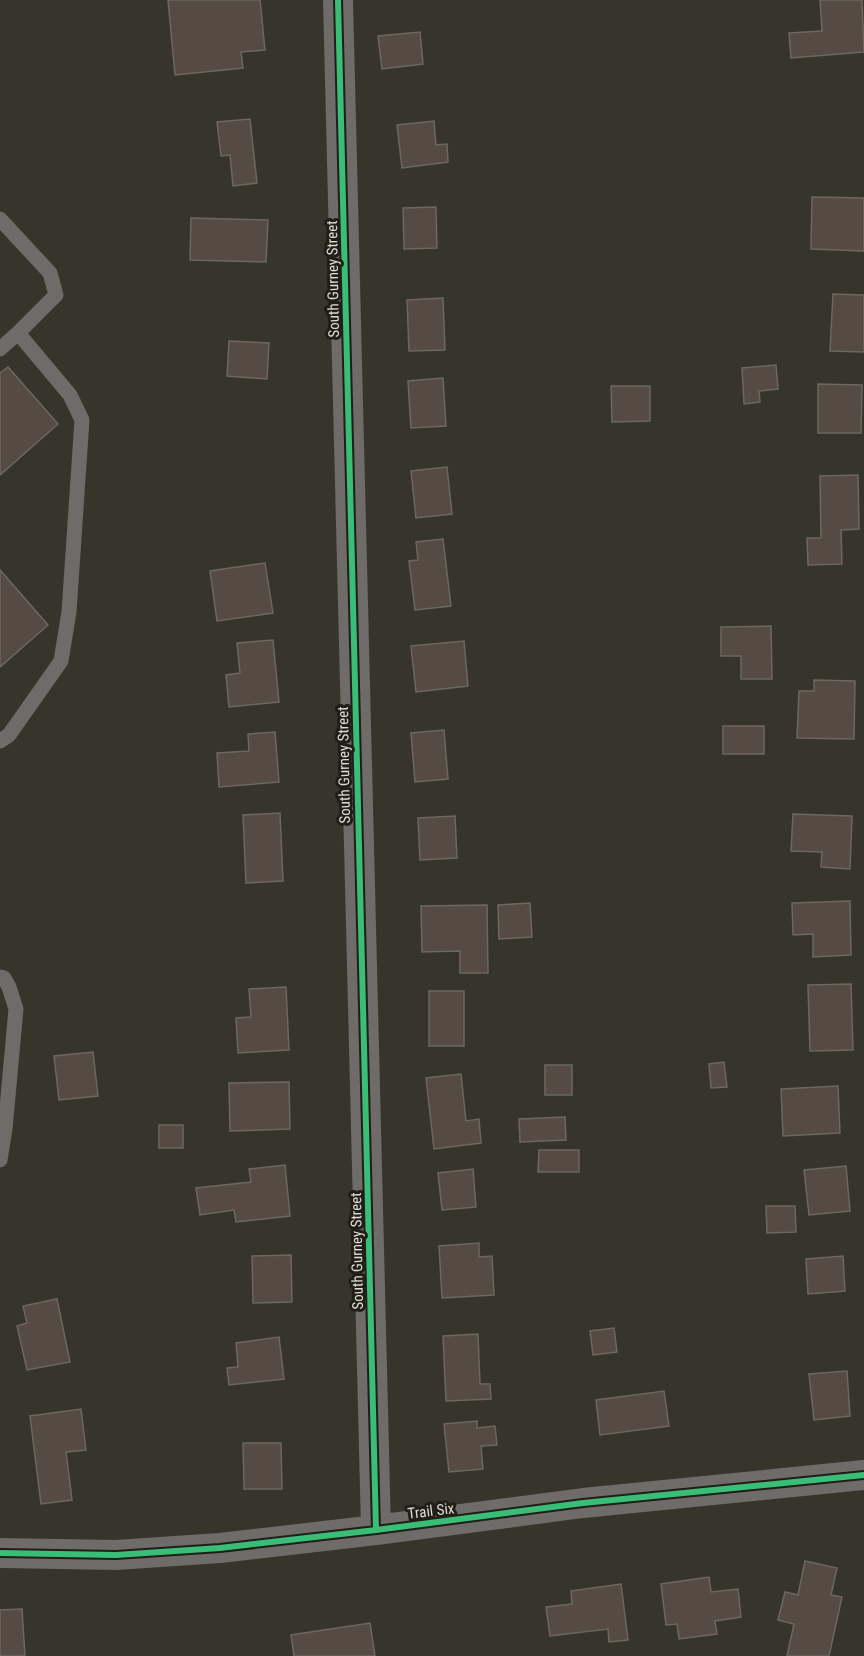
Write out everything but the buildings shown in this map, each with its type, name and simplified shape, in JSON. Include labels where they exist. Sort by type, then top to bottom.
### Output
[{"type":"street","name":"South Gurney Street","points":[[338,0],[376,1530]]},
{"type":"street","name":"Trail Six","points":[[0,1553],[116,1555],[220,1548],[583,1503],[864,1475]]},
{"type":"lane","points":[[0,219],[50,273],[56,295],[0,349]]},
{"type":"lane","points":[[0,741],[9,735],[61,661],[69,612],[82,420],[70,395],[18,333]]},
{"type":"lane","points":[[0,977],[4,978],[9,987],[16,1009],[1,1153]]},
{"type":"cycle path","points":[[338,0],[376,1530]]},
{"type":"cycle path","points":[[0,1553],[116,1555],[220,1548],[583,1503],[864,1475]]}]
